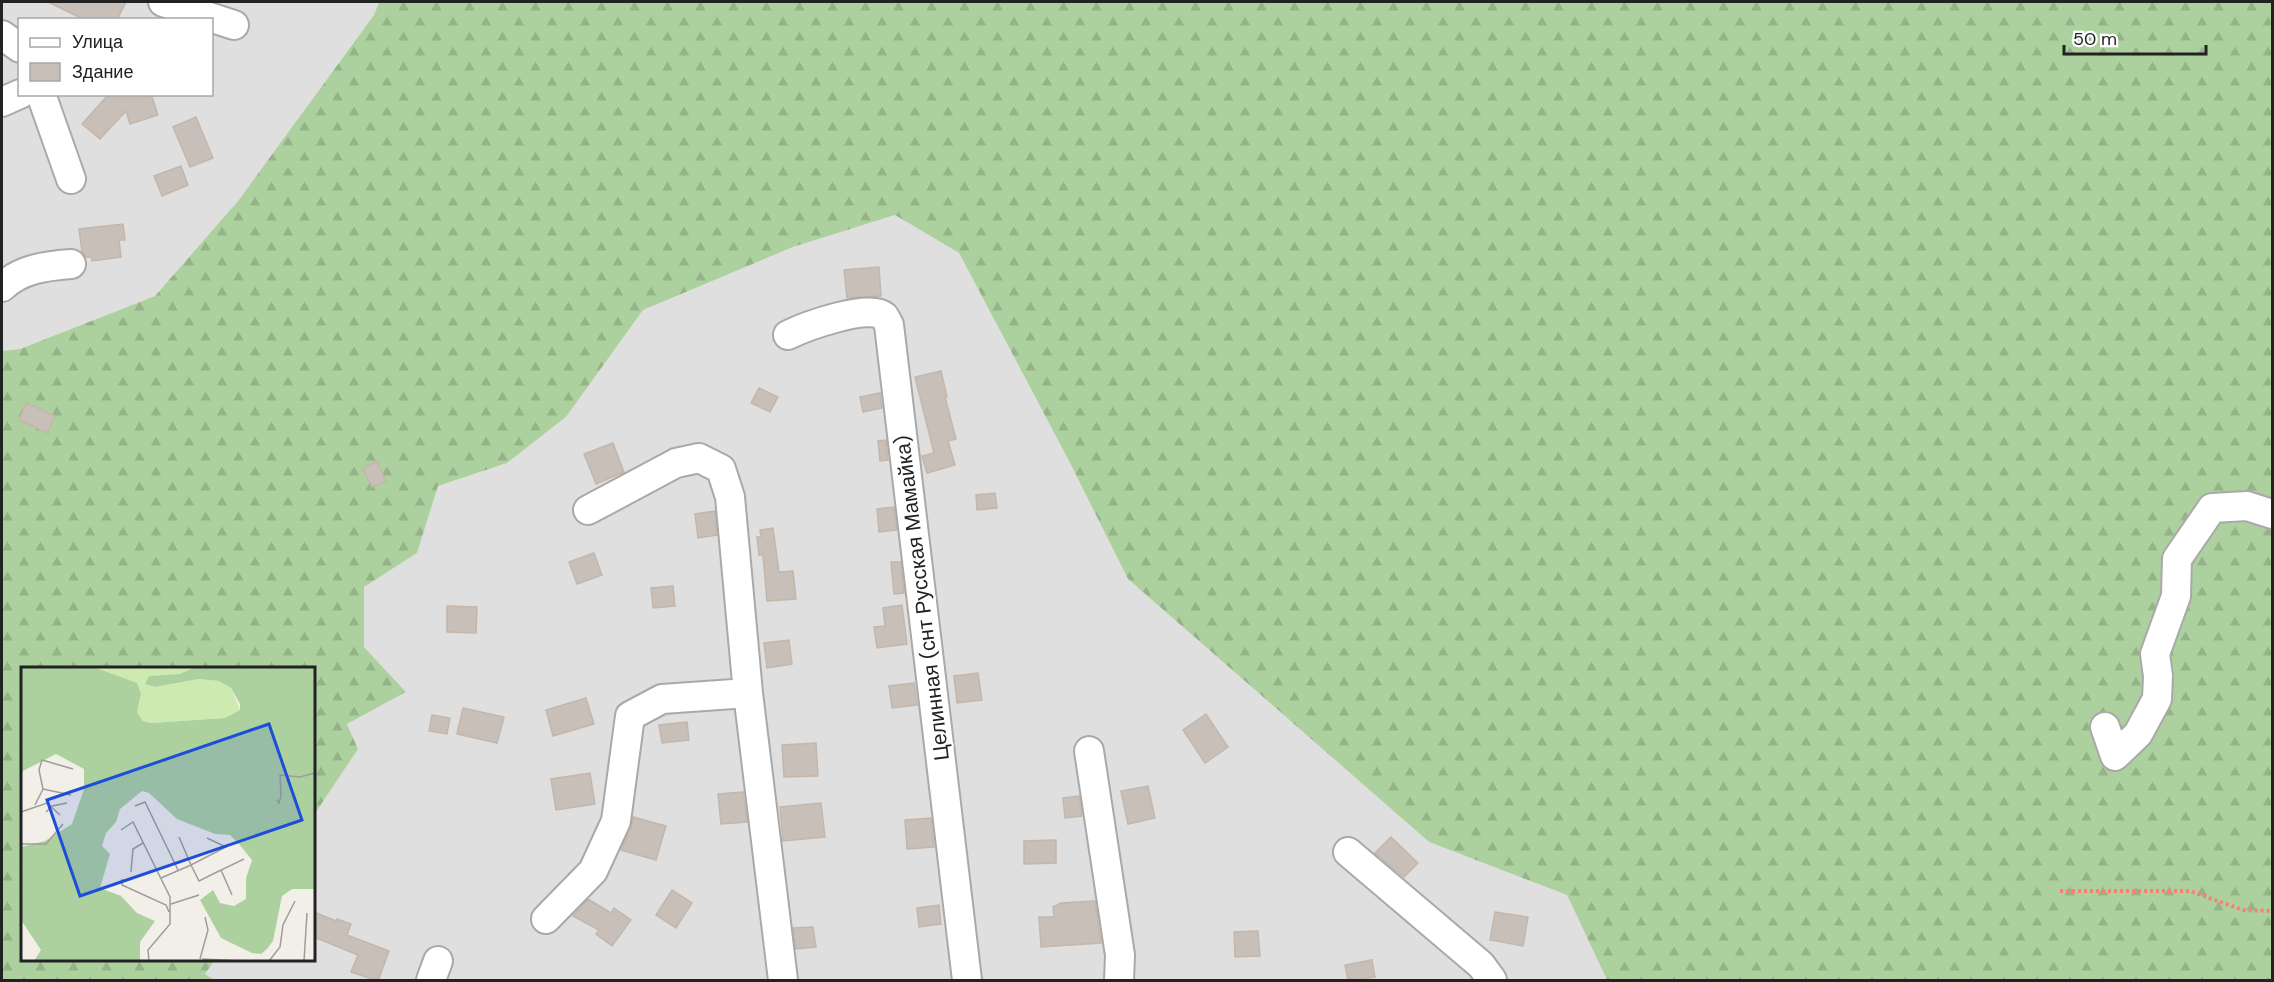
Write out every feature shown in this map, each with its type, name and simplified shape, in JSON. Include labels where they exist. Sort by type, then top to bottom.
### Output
[{"type":"street","points":[[163,2],[210,18]]},
{"type":"street","points":[[213,19],[234,26]]},
{"type":"street","points":[[2,35],[18,47]]},
{"type":"street","points":[[2,102],[18,95]]},
{"type":"street","points":[[42,96],[71,179]]},
{"type":"street","points":[[2,287],[10,279],[39,267],[70,264]]},
{"type":"street","name":"Целинная (снт Русская Мамайка)","points":[[788,335],[805,327],[860,313],[878,314],[884,317],[889,324],[968,981]]},
{"type":"street","points":[[588,510],[676,463],[699,458],[721,469],[730,497],[748,693],[783,981]]},
{"type":"street","points":[[2105,727],[2115,756],[2138,734],[2157,699],[2158,676],[2155,654],[2176,596],[2177,559],[2212,508],[2247,506],[2272,514]]},
{"type":"street","points":[[546,919],[593,872],[616,821],[630,716],[662,699],[748,693]]},
{"type":"street","points":[[1089,751],[1120,955],[1119,981]]},
{"type":"street","points":[[1348,852],[1481,965],[1492,981]]},
{"type":"path","points":[[2060,891],[2190,891],[2243,910],[2272,911]]},
{"type":"shaded area","points":[[2,2],[379,2],[374,15],[238,201],[155,296],[20,349],[2,351]]},
{"type":"shaded area","points":[[895,215],[959,253],[1068,459],[1128,579],[1429,842],[1567,895],[1607,980],[214,980],[205,974],[214,961],[315,961],[315,814],[358,749],[347,724],[406,692],[364,647],[364,587],[417,552],[438,486],[507,463],[566,417],[643,310],[793,247]]},
{"type":"green space","points":[[379,2],[2272,2],[2272,980],[1607,980],[1567,895],[1429,842],[1128,579],[1068,459],[959,253],[895,215],[793,247],[643,310],[566,417],[507,463],[438,486],[417,553],[364,587],[364,647],[406,692],[347,724],[358,749],[315,814],[315,667],[21,667],[21,961],[214,961],[205,974],[214,980],[2,980],[2,351],[20,349],[155,296],[238,201],[374,15]]},
{"type":"building","points":[[48,2],[126,2],[118,18],[81,18]]},
{"type":"building","points":[[107,96],[152,96],[158,115],[130,124],[126,111],[100,139],[82,124]]},
{"type":"building","points":[[196,117],[213,158],[190,167],[173,127]]},
{"type":"building","points":[[181,166],[188,185],[162,196],[154,176]]},
{"type":"building","points":[[123,224],[125,240],[119,240],[121,257],[92,261],[91,257],[86,257],[82,252],[79,229]]},
{"type":"building","points":[[879,267],[881,296],[847,298],[844,270]]},
{"type":"building","points":[[941,371],[956,439],[948,441],[955,465],[927,473],[922,456],[934,453],[915,377]]},
{"type":"building","points":[[759,388],[778,397],[770,412],[751,403]]},
{"type":"building","points":[[880,393],[882,408],[863,412],[860,397]]},
{"type":"building","points":[[26,403],[55,416],[47,433],[19,420]]},
{"type":"building","points":[[886,440],[888,460],[880,461],[878,441]]},
{"type":"building","points":[[613,443],[624,472],[596,484],[584,454]]},
{"type":"building","points":[[377,461],[386,481],[372,487],[363,468]]},
{"type":"building","points":[[995,493],[997,508],[977,510],[976,495]]},
{"type":"building","points":[[894,507],[897,530],[879,532],[877,509]]},
{"type":"building","points":[[715,511],[717,535],[698,538],[695,514]]},
{"type":"building","points":[[773,528],[779,572],[793,571],[796,599],[767,601],[763,555],[759,555],[757,537],[761,537],[760,530]]},
{"type":"building","points":[[594,553],[602,575],[577,584],[569,562]]},
{"type":"building","points":[[891,562],[901,562],[904,593],[894,594]]},
{"type":"building","points":[[673,586],[675,606],[653,608],[651,588]]},
{"type":"building","points":[[902,605],[907,644],[877,648],[874,627],[885,626],[883,608]]},
{"type":"building","points":[[447,606],[477,607],[476,633],[447,632]]},
{"type":"building","points":[[789,640],[792,664],[767,668],[764,643]]},
{"type":"building","points":[[978,673],[982,700],[957,703],[954,676]]},
{"type":"building","points":[[914,683],[917,705],[892,708],[889,686]]},
{"type":"building","points":[[586,698],[594,724],[553,736],[546,710]]},
{"type":"building","points":[[463,708],[504,717],[497,743],[457,734]]},
{"type":"building","points":[[1206,714],[1228,747],[1205,763],[1183,730]]},
{"type":"building","points":[[432,715],[450,718],[447,734],[429,731]]},
{"type":"building","points":[[687,722],[689,740],[662,743],[659,725]]},
{"type":"building","points":[[816,743],[818,776],[784,777],[782,745]]},
{"type":"building","points":[[590,773],[595,804],[556,810],[551,779]]},
{"type":"building","points":[[1148,786],[1155,818],[1128,824],[1121,791]]},
{"type":"building","points":[[743,792],[747,822],[721,824],[718,794]]},
{"type":"building","points":[[1079,796],[1082,816],[1065,818],[1063,798]]},
{"type":"building","points":[[821,803],[825,837],[783,841],[780,807]]},
{"type":"building","points":[[633,817],[666,826],[656,860],[621,850],[631,828]]},
{"type":"building","points":[[931,818],[934,847],[907,849],[905,820]]},
{"type":"building","points":[[1391,837],[1418,863],[1404,877],[1375,853]]},
{"type":"building","points":[[1056,840],[1056,863],[1024,864],[1024,841]]},
{"type":"building","points":[[672,890],[692,903],[676,928],[656,915]]},
{"type":"building","points":[[588,899],[611,913],[614,908],[631,920],[612,946],[596,934],[599,930],[573,916]]},
{"type":"building","points":[[1095,901],[1101,943],[1041,947],[1039,917],[1054,917],[1053,907],[1061,903]]},
{"type":"building","points":[[939,905],[941,924],[919,927],[917,908]]},
{"type":"building","points":[[315,912],[351,924],[347,935],[389,951],[378,981],[351,972],[358,955],[315,937]]},
{"type":"building","points":[[1495,912],[1528,917],[1523,946],[1490,940]]},
{"type":"building","points":[[813,927],[816,947],[796,949],[793,928]]},
{"type":"building","points":[[1258,931],[1260,956],[1235,957],[1234,932]]},
{"type":"building","points":[[1372,960],[1375,977],[1348,981],[1345,965]]}]
